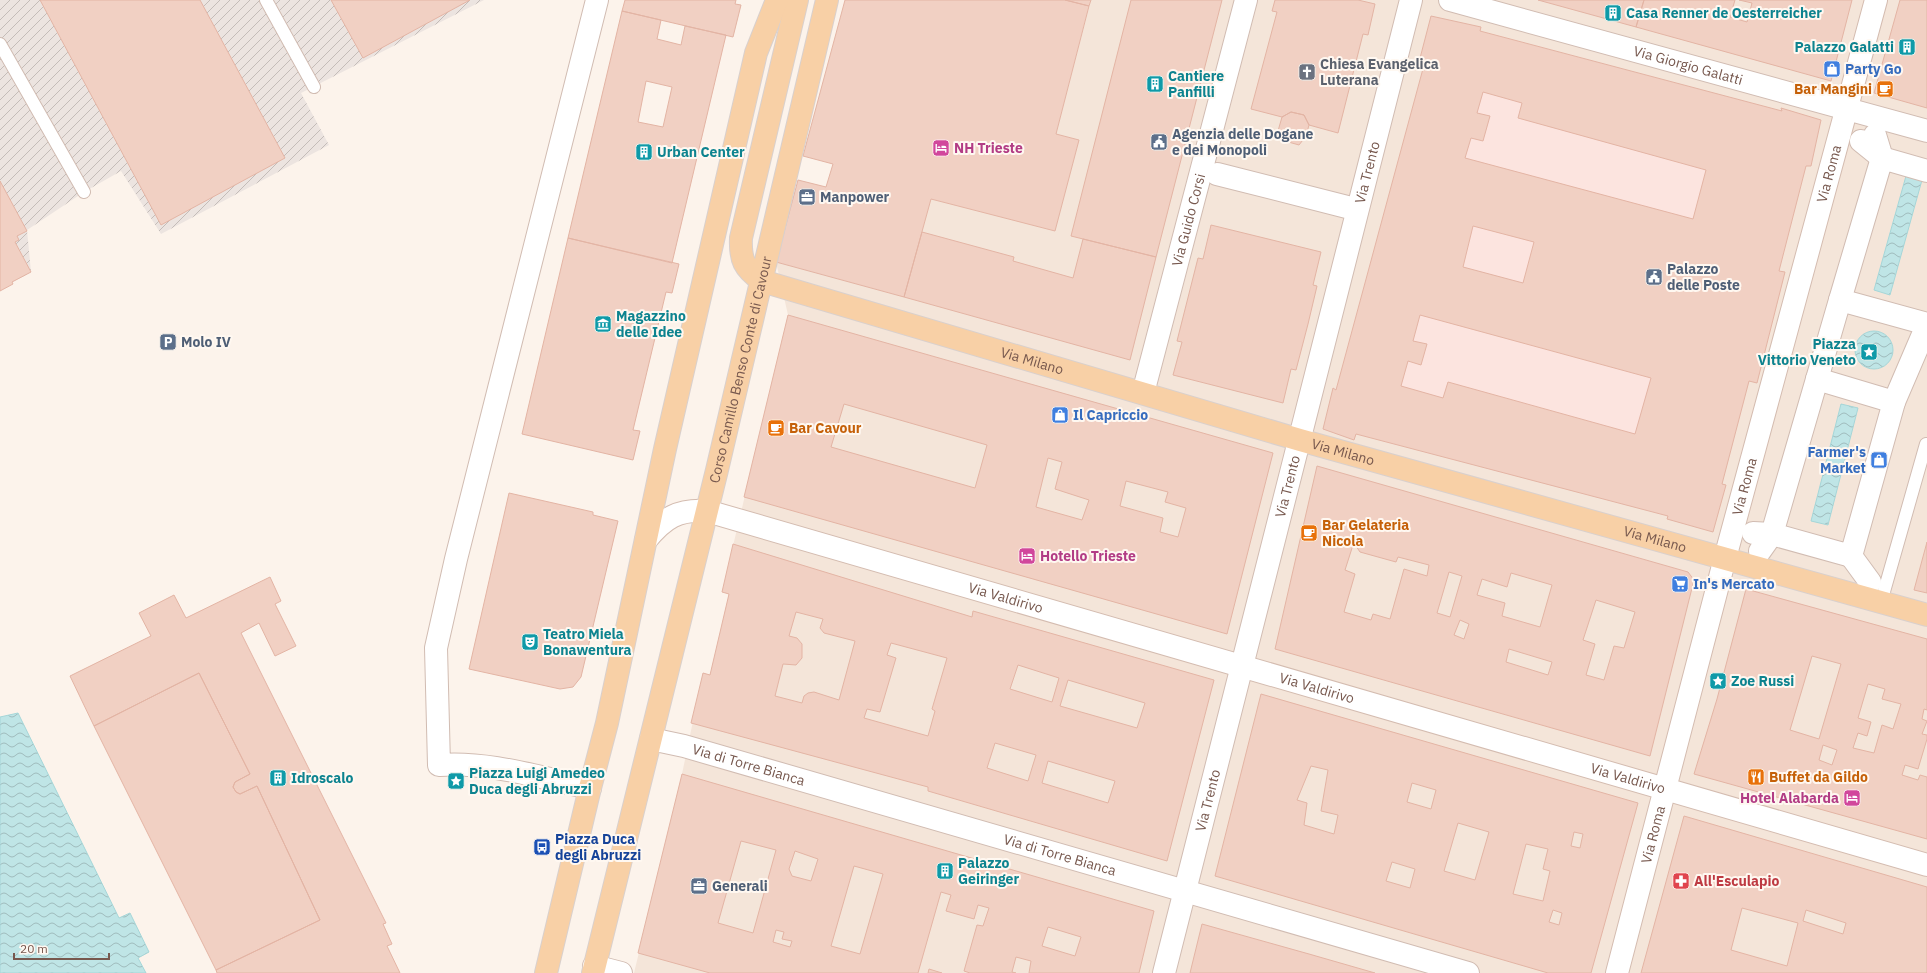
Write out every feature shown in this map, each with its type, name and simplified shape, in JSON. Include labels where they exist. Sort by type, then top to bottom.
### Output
[{"type":"main road","points":[[546,973],[607,723],[646,540],[756,53],[777,0]]},
{"type":"main road","points":[[762,281],[744,264],[741,252],[741,238],[797,0]]},
{"type":"main road","name":"Corso Camillo Benso Conte di Cavour","points":[[651,739],[762,281],[827,0]]},
{"type":"main road","name":"Via Milano","points":[[762,281],[1300,440],[1927,615]]},
{"type":"main road","points":[[594,970],[651,739]]},
{"type":"street","points":[[590,788],[460,763],[439,765],[436,648],[458,551],[597,0]]},
{"type":"street","name":"Via Guido Corsi","points":[[1143,393],[1246,0]]},
{"type":"street","name":"Via Trento","points":[[1164,973],[1411,0]]},
{"type":"street","name":"Via Giorgio Galatti","points":[[1450,0],[1927,131]]},
{"type":"street","name":"Via Roma","points":[[1617,973],[1725,558],[1876,0]]},
{"type":"street","points":[[1868,138],[1882,158],[1927,171]]},
{"type":"street","points":[[1870,582],[1851,556],[1761,539],[1817,379],[1882,158]]},
{"type":"street","points":[[1217,174],[1347,207]]},
{"type":"street","points":[[1840,300],[1927,325],[1894,402],[1851,556]]},
{"type":"street","points":[[1817,379],[1894,402]]},
{"type":"street","name":"Via Valdirivo","points":[[646,540],[658,526],[673,516],[690,510],[707,511],[1927,865]]},
{"type":"street","name":"Via di Torre Bianca","points":[[651,739],[684,746],[1468,973]]},
{"type":"street","points":[[594,970],[621,973]]},
{"type":"lane","points":[[266,0],[314,87]]},
{"type":"lane","points":[[0,44],[84,192]]},
{"type":"lane","points":[[1881,602],[1926,444]]},
{"type":"shaded area","points":[[0,0],[484,0],[301,93],[329,145],[161,234],[121,171],[84,192],[27,230],[31,272],[0,289]]},
{"type":"shaded area","points":[[1091,0],[1927,0],[1927,973],[634,973],[682,774],[703,673],[710,675],[729,594],[722,592],[788,315],[776,262],[904,297],[931,199],[1055,231],[1079,140],[1056,134]]},
{"type":"shaded area","name":"Palazzo delle Poste","points":[[1431,16],[1481,27],[1480,31],[1782,111],[1781,108],[1821,120],[1811,166],[1806,166],[1779,270],[1785,272],[1757,383],[1749,381],[1722,484],[1667,519],[1668,516],[1356,434],[1354,440],[1323,429],[1333,388],[1336,389],[1424,65],[1419,62]]},
{"type":"water","points":[[1906,176],[1922,180],[1890,295],[1874,290]]},
{"type":"water","points":[[1870,331],[1878,331],[1888,336],[1892,343],[1892,357],[1888,364],[1878,369],[1870,369],[1860,364],[1858,361],[1855,354],[1855,346],[1860,336],[1863,334]]},
{"type":"water","points":[[1841,404],[1858,408],[1828,525],[1811,521]]},
{"type":"water","points":[[18,713],[119,918],[130,913],[149,952],[138,958],[146,973],[0,973],[0,717]]},
{"type":"building","points":[[40,0],[200,0],[285,158],[161,225]]},
{"type":"building","points":[[331,0],[470,0],[363,58]]},
{"type":"building","points":[[625,0],[736,0],[735,4],[741,5],[733,37],[622,11]]},
{"type":"building","name":"NH Trieste","points":[[845,0],[1065,0],[1089,6],[1056,134],[1079,140],[1055,231],[931,199],[904,297],[776,262],[798,180],[826,187],[833,164],[803,156]]},
{"type":"building","points":[[1065,0],[1091,0],[1089,6]]},
{"type":"building","name":"Cantiere Panfilli","points":[[1131,0],[1222,0],[1156,257],[1071,236]]},
{"type":"building","name":"Chiesa Evangelica Luterana","points":[[1275,0],[1358,0],[1375,4],[1368,35],[1363,34],[1338,133],[1309,125],[1304,115],[1291,112],[1282,117],[1251,109],[1277,12],[1272,11]]},
{"type":"building","name":"Casa Renner de Oesterreicher","points":[[1538,0],[1644,0],[1636,27]]},
{"type":"building","points":[[1644,0],[1735,0],[1730,17],[1747,22],[1752,3],[1739,0],[1852,0],[1831,81],[1636,27]]},
{"type":"building","name":"Palazzo Galatti","points":[[1900,0],[1927,0],[1927,108],[1874,93]]},
{"type":"building","name":"Urban Center","points":[[622,11],[661,20],[657,39],[681,45],[685,26],[726,35],[672,263],[568,238]],"holes":[[[646,81],[672,87],[663,127],[638,122]]]},
{"type":"building","name":"Palazzo delle Poste","points":[[1431,16],[1481,27],[1480,31],[1782,111],[1781,108],[1821,120],[1811,166],[1806,166],[1779,271],[1785,272],[1757,383],[1749,381],[1722,484],[1726,485],[1713,532],[1667,519],[1668,516],[1356,434],[1354,440],[1323,429],[1333,388],[1336,390],[1424,65],[1419,62]],"holes":[[[1483,92],[1522,103],[1518,118],[1706,170],[1693,219],[1465,158],[1471,138],[1483,141],[1490,116],[1477,113]],[[1473,226],[1534,242],[1523,283],[1463,267]],[[1420,315],[1651,378],[1635,434],[1448,382],[1443,398],[1401,386],[1408,361],[1421,365],[1427,344],[1413,341]]]},
{"type":"building","points":[[1291,112],[1304,115],[1309,125],[1306,136],[1299,145],[1285,141],[1278,131],[1282,117]]},
{"type":"building","points":[[0,181],[27,231],[17,236],[19,240],[15,242],[31,272],[12,282],[13,284],[0,291]]},
{"type":"building","points":[[1211,225],[1321,252],[1313,285],[1317,286],[1308,324],[1296,370],[1291,369],[1283,403],[1173,375],[1182,342],[1177,341],[1198,258],[1203,259]]},
{"type":"building","points":[[922,232],[1014,257],[1013,261],[1073,278],[1083,239],[1156,257],[1130,360],[904,297]]},
{"type":"building","name":"Magazzino delle Idee","points":[[568,238],[679,264],[672,293],[666,292],[633,430],[640,431],[633,460],[522,434]]},
{"type":"building","points":[[788,315],[1273,453],[1227,634],[744,497]],"holes":[[[844,404],[987,445],[975,488],[831,447]],[[1048,458],[1062,462],[1055,489],[1089,500],[1082,520],[1036,507]],[[1126,481],[1168,492],[1165,502],[1186,508],[1178,537],[1160,532],[1163,518],[1120,506]]]},
{"type":"building","points":[[1317,466],[1688,572],[1694,580],[1650,756],[1275,649]],"holes":[[[1353,545],[1356,546],[1360,552],[1396,562],[1398,557],[1429,565],[1427,576],[1404,569],[1390,619],[1373,614],[1371,620],[1344,612],[1355,574],[1345,570]],[[1449,572],[1462,576],[1450,617],[1437,613]],[[1511,573],[1552,585],[1540,627],[1502,616],[1505,603],[1477,595],[1482,579],[1507,587]],[[1596,600],[1635,612],[1624,648],[1614,646],[1604,680],[1586,675],[1595,644],[1583,640]],[[1460,620],[1469,624],[1464,639],[1454,635]],[[1509,649],[1552,662],[1548,675],[1506,662]]]},
{"type":"building","points":[[509,493],[593,512],[593,515],[618,521],[581,677],[573,687],[560,689],[469,669]]},
{"type":"building","points":[[1927,542],[1927,593],[1914,590]]},
{"type":"building","points":[[733,544],[972,617],[973,611],[1214,680],[1167,861],[928,791],[928,787],[691,723],[703,673],[710,675],[729,594],[722,592]],"holes":[[[796,612],[823,619],[820,628],[824,633],[855,641],[839,700],[814,692],[808,693],[804,696],[802,703],[775,696],[783,664],[796,665],[802,658],[802,644],[797,638],[789,636]],[[891,643],[947,658],[932,709],[935,711],[928,736],[864,718],[867,709],[880,712],[896,658],[887,655]],[[1018,665],[1059,678],[1052,702],[1010,689]],[[1068,680],[1145,703],[1137,728],[1060,706]],[[995,743],[1036,755],[1028,781],[987,768]],[[1048,761],[1115,781],[1108,803],[1042,783]]]},
{"type":"building","name":"Idroscalo","points":[[270,577],[281,601],[275,604],[296,646],[275,656],[259,623],[241,633],[386,923],[383,924],[392,944],[387,946],[400,973],[217,973],[216,970],[320,920],[257,786],[240,794],[236,792],[233,787],[235,782],[250,774],[199,673],[94,726],[70,676],[151,636],[139,613],[174,595],[186,618]]},
{"type":"building","points":[[1746,589],[1927,639],[1927,710],[1924,709],[1922,719],[1927,721],[1922,734],[1927,735],[1927,739],[1918,769],[1905,765],[1902,775],[1918,780],[1920,775],[1927,777],[1927,839],[1694,774],[1717,699]],"holes":[[[1812,656],[1841,664],[1819,739],[1790,730]],[[1868,684],[1885,689],[1882,699],[1901,704],[1893,729],[1882,725],[1874,753],[1853,748],[1858,733],[1867,736],[1871,722],[1858,718]],[[1823,745],[1837,750],[1832,765],[1819,760]]]},
{"type":"building","points":[[199,673],[250,774],[235,782],[233,787],[236,792],[240,794],[257,786],[320,920],[216,970],[94,726]]},
{"type":"building","points":[[1261,694],[1638,803],[1591,973],[1548,973],[1215,876]],"holes":[[[1311,766],[1328,770],[1321,811],[1338,815],[1334,834],[1304,825],[1307,803],[1297,800]],[[1412,783],[1436,790],[1431,809],[1407,802]],[[1458,823],[1489,832],[1475,880],[1444,871]],[[1574,832],[1583,834],[1580,848],[1571,846]],[[1526,844],[1548,849],[1543,869],[1550,871],[1543,901],[1513,894]],[[1392,862],[1415,869],[1410,888],[1386,881]],[[1553,910],[1562,913],[1559,925],[1549,922]]]},
{"type":"building","name":"Palazzo Geiringer","points":[[682,774],[1154,911],[1139,973],[1029,973],[1031,961],[1016,957],[1012,972],[1016,973],[970,973],[964,971],[977,925],[983,926],[989,908],[978,905],[974,919],[946,911],[951,895],[941,892],[918,973],[710,973],[638,953]],"holes":[[[741,841],[776,850],[753,933],[718,923]],[[795,851],[818,859],[811,881],[792,876],[789,869]],[[854,866],[883,874],[860,954],[831,946]],[[1048,927],[1081,937],[1075,956],[1042,946]],[[776,930],[784,932],[782,939],[792,941],[790,947],[773,942]]]},
{"type":"building","points":[[1684,816],[1927,887],[1927,973],[1641,973]],"holes":[[[1742,908],[1798,923],[1787,966],[1731,950]],[[1806,910],[1846,923],[1843,934],[1803,921]]]},
{"type":"building","points":[[1202,924],[1309,954],[1375,973],[1190,973]]},
{"type":"building","points":[[929,969],[942,973],[928,973]]},
{"type":"place","name":"Casa Renner de Oesterreicher","points":[[1613,13]]},
{"type":"place","name":"Palazzo Galatti","points":[[1907,47]]},
{"type":"place","name":"Party Go","points":[[1832,69]]},
{"type":"place","name":"Chiesa Evangelica Luterana","points":[[1307,72]]},
{"type":"place","name":"Cantiere Panfilli","points":[[1155,84]]},
{"type":"place","name":"Bar Mangini","points":[[1885,89]]},
{"type":"place","name":"Agenzia delle Dogane e dei Monopoli","points":[[1159,142]]},
{"type":"place","name":"NH Trieste","points":[[941,148]]},
{"type":"place","name":"Urban Center","points":[[644,152]]},
{"type":"place","name":"Manpower","points":[[807,197]]},
{"type":"place","name":"Palazzo delle Poste","points":[[1654,277]]},
{"type":"place","name":"Magazzino delle Idee","points":[[603,324]]},
{"type":"place","name":"Molo IV","points":[[168,342]]},
{"type":"place","name":"Piazza Vittorio Veneto","points":[[1869,352]]},
{"type":"place","name":"Il Capriccio","points":[[1060,415]]},
{"type":"place","name":"Bar Cavour","points":[[776,428]]},
{"type":"place","name":"Farmer's Market","points":[[1879,460]]},
{"type":"place","name":"Bar Gelateria Nicola","points":[[1309,533]]},
{"type":"place","name":"Hotello Trieste","points":[[1027,556]]},
{"type":"place","name":"In's Mercato","points":[[1680,584]]},
{"type":"place","name":"Teatro Miela Bonawentura","points":[[530,642]]},
{"type":"place","name":"Zoe Russi","points":[[1718,681]]},
{"type":"place","name":"Buffet da Gildo","points":[[1756,777]]},
{"type":"place","name":"Idroscalo","points":[[278,778]]},
{"type":"place","name":"Piazza Luigi Amedeo Duca degli Abruzzi","points":[[456,781]]},
{"type":"place","name":"Hotel Alabarda","points":[[1852,798]]},
{"type":"place","name":"Piazza Duca degli Abruzzi","points":[[542,847]]},
{"type":"place","name":"Palazzo Geiringer","points":[[945,871]]},
{"type":"place","name":"All'Esculapio","points":[[1681,881]]},
{"type":"place","name":"Generali","points":[[699,886]]}]
